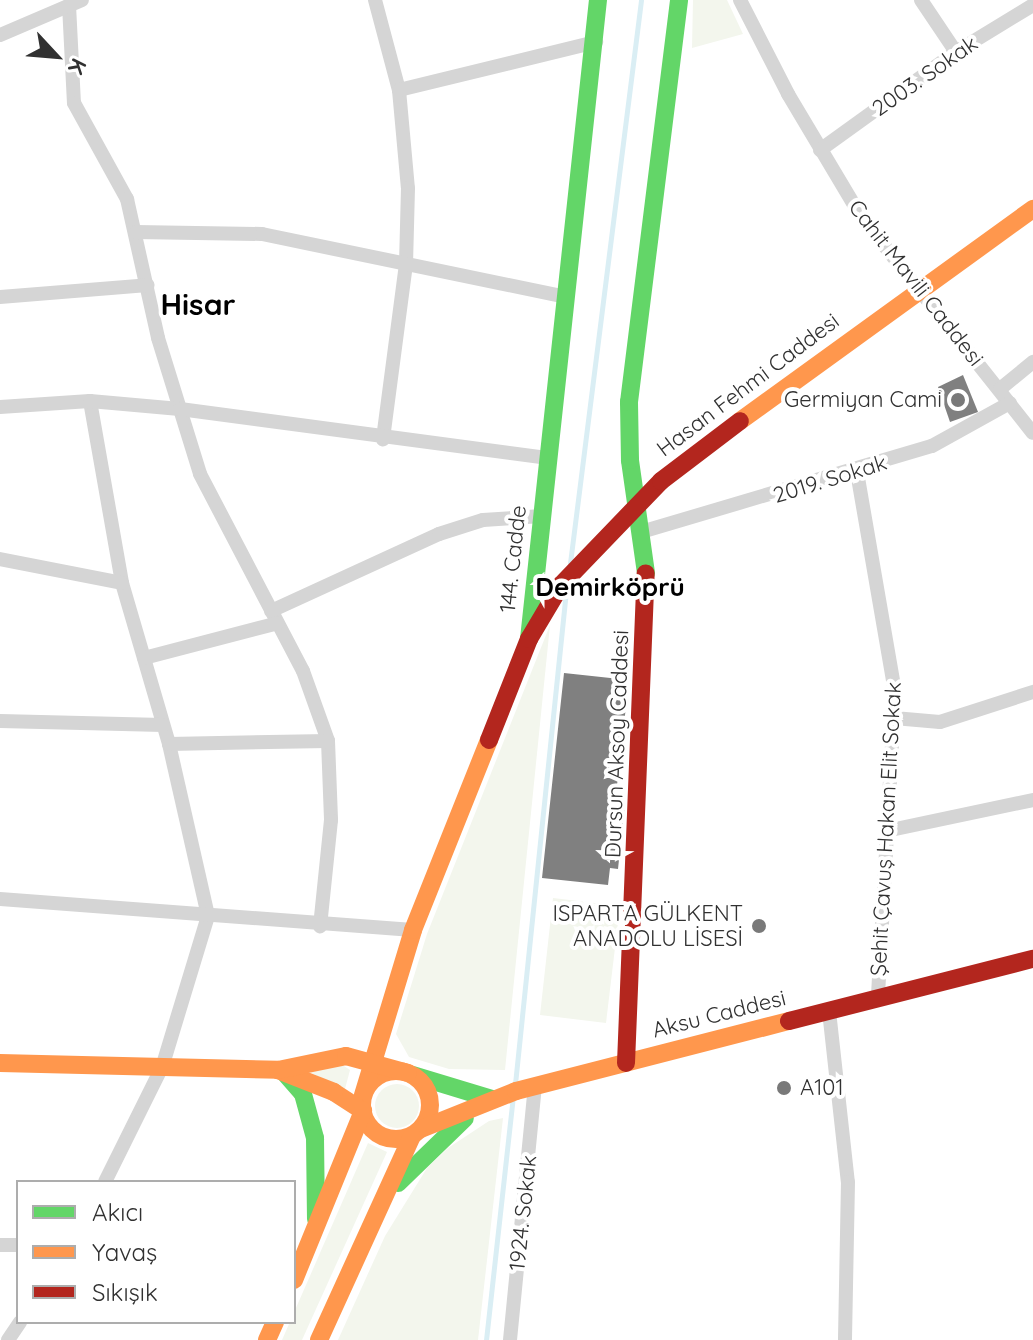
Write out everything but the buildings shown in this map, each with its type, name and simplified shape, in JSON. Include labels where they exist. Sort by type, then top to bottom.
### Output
[{"type":"main road","name":"144. Cadde","points":[[311,1241],[363,1103],[371,1060],[413,930],[529,639],[596,42],[598,0]]},
{"type":"main road","name":"Dursun Aksoy Caddesi","points":[[626,1063],[648,586],[635,504],[631,372],[679,0]]},
{"type":"main road","name":"Hasan Fehmi Caddesi","points":[[529,639],[550,599],[635,504],[714,438],[916,289],[1033,209]]},
{"type":"main road","name":"Aksu Caddesi","points":[[416,1133],[492,1099],[535,1086],[1033,959]]},
{"type":"main road","points":[[0,1063],[281,1071],[346,1056],[371,1060],[492,1099]]},
{"type":"main road","points":[[281,1071],[363,1103],[379,1135],[389,1139],[416,1133]]},
{"type":"main road","points":[[281,1071],[303,1094],[315,1138],[318,1188],[311,1241],[296,1275]]},
{"type":"main road","points":[[319,1340],[430,1097],[408,1073],[386,1072],[363,1103]]},
{"type":"main road","points":[[373,1219],[418,1158],[492,1099]]},
{"type":"street","points":[[375,0],[399,90],[408,188],[406,264],[383,439]]},
{"type":"street","name":"Cahit Mavili Caddesi","points":[[740,0],[820,150],[916,289],[1033,433]]},
{"type":"street","points":[[921,0],[956,52]]},
{"type":"street","points":[[0,35],[75,2],[74,103],[127,199],[158,338],[200,474],[303,671],[328,741],[331,820],[320,926]]},
{"type":"street","name":"2003. Sokak","points":[[820,150],[956,52],[1033,5]]},
{"type":"street","points":[[399,90],[596,42]]},
{"type":"street","points":[[136,232],[262,234],[565,297]]},
{"type":"street","points":[[0,297],[148,285]]},
{"type":"street","points":[[1000,389],[1033,362]]},
{"type":"street","points":[[0,407],[90,401],[180,409],[383,439],[547,458]]},
{"type":"street","points":[[90,401],[122,583],[169,744],[208,916],[162,1067],[106,1180]]},
{"type":"street","name":"2019. Sokak","points":[[641,532],[857,472],[949,439],[1010,403]]},
{"type":"street","name":"Şehit Çavuş Hakan Elit Sokak","points":[[857,472],[892,658],[894,718],[878,998]]},
{"type":"street","points":[[144,658],[274,617],[439,534],[483,520],[542,516]]},
{"type":"street","points":[[0,559],[122,583]]},
{"type":"street","points":[[894,718],[940,722],[1033,692]]},
{"type":"street","points":[[0,721],[163,725]]},
{"type":"street","points":[[169,744],[328,741]]},
{"type":"street","points":[[886,831],[1033,800]]},
{"type":"street","points":[[0,899],[320,926],[413,930]]},
{"type":"street","points":[[829,1011],[848,1182],[845,1340]]},
{"type":"street","name":"1924. Sokak","points":[[510,1340],[535,1086]]},
{"type":"shaded area","points":[[693,0],[727,0],[743,34],[692,48]]},
{"type":"shaded area","points":[[550,625],[505,1070],[449,1069],[409,1057],[396,1034],[427,934]]},
{"type":"shaded area","points":[[553,898],[620,906],[606,1023],[540,1015]]},
{"type":"shaded area","points":[[341,1064],[350,1070],[345,1089],[305,1070]]},
{"type":"shaded area","points":[[397,1084],[412,1091],[419,1106],[412,1121],[397,1128],[382,1121],[375,1106],[382,1091]]},
{"type":"shaded area","points":[[503,1118],[478,1340],[338,1340],[385,1236],[427,1168],[448,1148],[489,1121]]},
{"type":"shaded area","points":[[368,1143],[387,1152],[302,1340],[282,1340],[289,1324],[296,1324],[296,1308]]},
{"type":"waterway","points":[[570,563],[641,0]]},
{"type":"waterway","points":[[515,1084],[566,592]]},
{"type":"waterway","points":[[486,1340],[513,1097]]},
{"type":"traffic: fast","points":[[529,639],[598,0]]},
{"type":"traffic: fast","points":[[646,573],[630,460],[629,402],[679,0]]},
{"type":"traffic: fast","points":[[284,1072],[303,1094],[315,1138],[316,1219]]},
{"type":"traffic: fast","points":[[413,1075],[492,1099]]},
{"type":"traffic: fast","points":[[398,1183],[465,1118]]},
{"type":"traffic: slow","points":[[740,421],[1033,209]]},
{"type":"traffic: slow","points":[[363,1095],[413,930],[489,740]]},
{"type":"traffic: slow","points":[[421,1129],[516,1091],[789,1021]]},
{"type":"traffic: slow","points":[[363,1111],[334,1092],[278,1070],[346,1056],[408,1073]]},
{"type":"traffic: slow","points":[[0,1063],[278,1070]]},
{"type":"traffic: slow","points":[[403,1071],[424,1086],[430,1105],[428,1118],[420,1129],[403,1139],[389,1139],[372,1129],[364,1118],[362,1098],[372,1081],[383,1073],[403,1071]]},
{"type":"traffic: slow","points":[[296,1275],[363,1111]]},
{"type":"traffic: slow","points":[[319,1340],[412,1136]]},
{"type":"traffic: slow","points":[[267,1340],[274,1324]]},
{"type":"traffic: jam","points":[[489,740],[529,639],[561,585],[661,481],[740,421]]},
{"type":"traffic: jam","points":[[626,1063],[646,573]]},
{"type":"traffic: jam","points":[[789,1021],[1033,959]]},
{"type":"place","name":"Germiyan Cami","points":[[958,400]]},
{"type":"place","name":"ISPARTA GÜLKENT ANADOLU LİSESİ","points":[[759,926]]},
{"type":"place","name":"A101","points":[[784,1088]]},
{"type":"district","name":"Hisar","points":[[198,304]]},
{"type":"district","name":"Demirköprü","points":[[610,587]]}]
